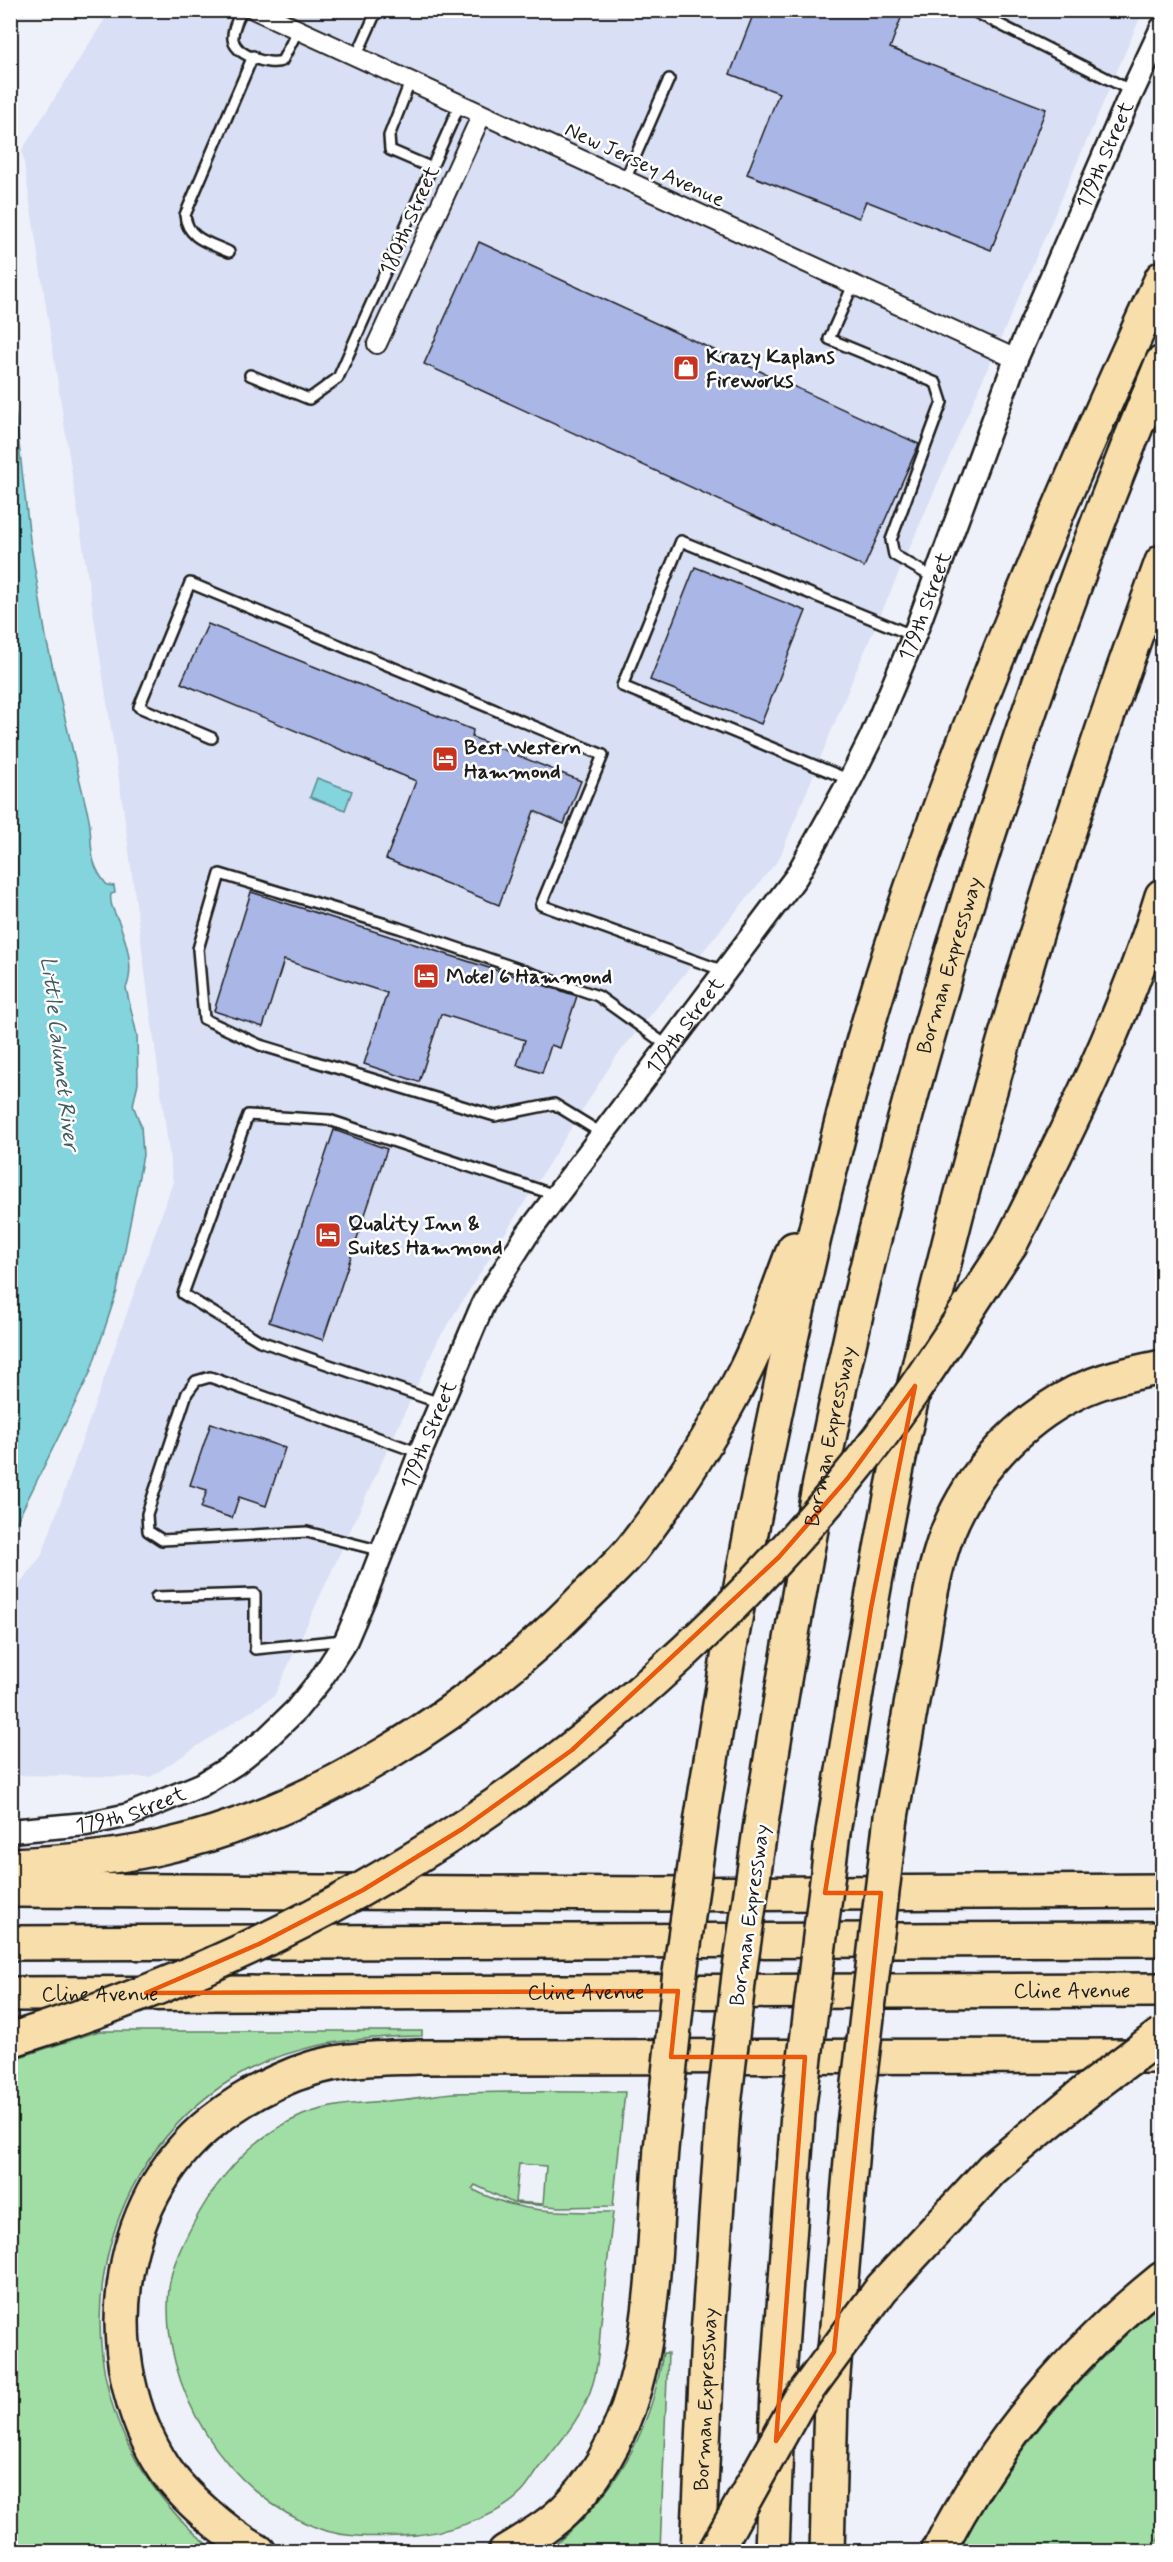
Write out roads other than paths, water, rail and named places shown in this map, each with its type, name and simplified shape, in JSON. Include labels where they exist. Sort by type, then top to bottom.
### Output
[{"type":"highway","points":[[505,2552],[538,2532],[571,2505],[597,2472],[617,2439],[630,2405],[643,2359],[661,2149],[679,1980],[702,1817],[744,1560],[781,1382],[840,1127],[896,935],[960,749],[1030,573],[1162,278]]},
{"type":"highway","name":"Borman Expressway","points":[[698,2552],[708,2335],[723,2114],[739,1975],[780,1702],[823,1470],[872,1245],[920,1064],[985,844],[1049,653],[1126,450],[1162,363]]},
{"type":"highway","points":[[772,2552],[780,2357],[798,2114],[833,1832],[871,1608],[920,1359],[986,1105],[1056,865],[1101,729],[1162,562]]},
{"type":"highway","points":[[10,2040],[162,1987],[300,1923],[363,1890],[443,1841],[572,1750],[626,1705],[779,1557],[848,1478],[936,1358],[1011,1244],[1084,1097],[1143,957],[1162,896]]},
{"type":"highway","points":[[10,1864],[61,1863],[159,1847],[264,1815],[363,1766],[465,1703],[546,1636],[631,1550],[692,1464],[744,1372],[777,1294],[840,1127]]},
{"type":"highway","points":[[827,2552],[831,2398],[854,2124],[891,1816],[930,1602],[948,1532],[968,1492],[994,1455],[1033,1420],[1076,1392],[1120,1376],[1162,1367]]},
{"type":"highway","points":[[10,1890],[653,1894],[1162,1891]]},
{"type":"highway","points":[[10,1943],[1162,1939]]},
{"type":"highway","name":"Cline Avenue","points":[[10,1994],[1162,1990]]},
{"type":"highway","points":[[715,2552],[799,2401],[882,2288],[992,2169],[1090,2088],[1162,2034]]},
{"type":"highway","points":[[259,2552],[206,2513],[164,2468],[138,2416],[125,2366],[121,2316],[123,2284],[133,2244],[148,2200],[177,2158],[212,2121],[251,2094],[299,2072],[347,2061],[417,2057],[1162,2056]]},
{"type":"highway","points":[[938,2552],[954,2519],[1013,2429],[1072,2362],[1132,2304],[1162,2279]]},
{"type":"street","name":"New Jersey Avenue","points":[[255,10],[1016,359]]},
{"type":"street","name":"179th Street","points":[[10,1831],[86,1824],[129,1815],[201,1785],[235,1764],[296,1710],[346,1640],[440,1403],[484,1302],[526,1236],[796,877],[850,780],[871,738],[915,636],[1016,359],[1132,91],[1162,28]]},
{"type":"street","name":"180th Street","points":[[377,344],[482,114]]},
{"type":"lane","points":[[242,10],[233,32],[233,41],[237,48],[273,64],[282,61],[298,30]]},
{"type":"lane","points":[[356,57],[377,10]]},
{"type":"lane","points":[[971,10],[1132,91]]},
{"type":"lane","points":[[230,252],[191,234],[186,227],[185,215],[253,56]]},
{"type":"lane","points":[[625,180],[669,79]]},
{"type":"lane","points":[[410,82],[388,136],[390,150],[432,168]]},
{"type":"lane","points":[[250,375],[309,399],[338,378],[460,104]]},
{"type":"lane","points":[[853,285],[829,339],[936,383],[942,402],[891,540],[894,555],[936,579]]},
{"type":"lane","points":[[850,780],[622,686],[681,541],[915,636]]},
{"type":"lane","points":[[212,738],[139,707],[190,583],[603,755],[541,905],[726,972]]},
{"type":"lane","points":[[603,1134],[554,1104],[495,1116],[260,1045],[204,1019],[198,949],[220,874],[399,928],[598,996],[669,1047]]},
{"type":"lane","points":[[440,1403],[260,1341],[183,1294],[248,1115],[329,1120],[557,1196]]},
{"type":"lane","points":[[382,1551],[307,1532],[162,1540],[148,1531],[147,1514],[187,1393],[196,1381],[210,1377],[420,1454]]},
{"type":"lane","points":[[156,1597],[255,1594],[255,1649],[346,1640]]},
{"type":"water","name":"Little Calumet River","points":[[10,366],[30,540],[47,643],[89,819],[94,861],[107,885],[114,886],[115,893],[111,894],[111,901],[122,929],[130,963],[126,988],[137,1035],[138,1083],[133,1105],[141,1126],[143,1155],[117,1291],[90,1373],[11,1533]]},
{"type":"water","points":[[317,778],[352,791],[345,810],[310,797]]},
{"type":"place","name":"Krazy Kaplans Fireworks","points":[[686,368]]},
{"type":"place","name":"Best Western Hammond","points":[[445,759]]},
{"type":"place","name":"Motel 6 Hammond","points":[[426,976]]},
{"type":"place","name":"Quality Inn & Suites Hammond","points":[[328,1235]]}]
